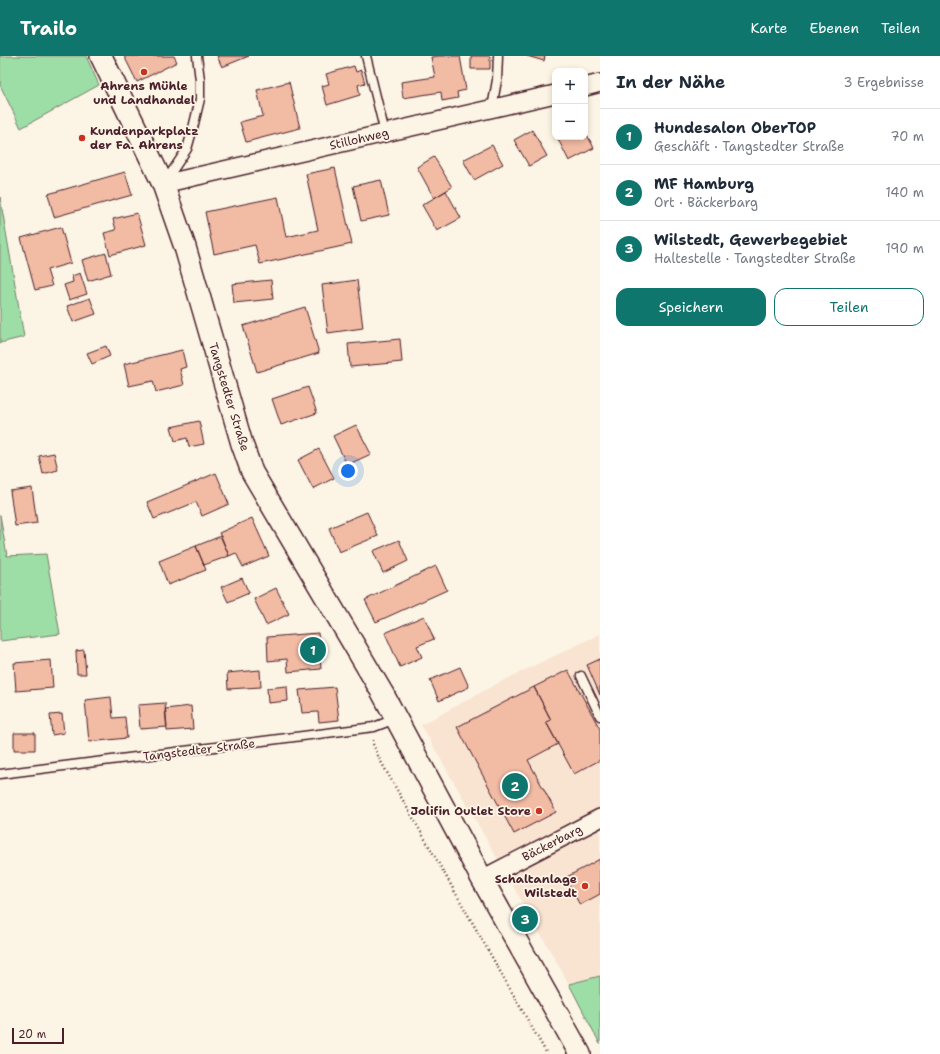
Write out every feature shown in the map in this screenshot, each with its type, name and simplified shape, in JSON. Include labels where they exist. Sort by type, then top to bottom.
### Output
[{"type":"street","name":"Tangstedter Straße","points":[[101,56],[163,184],[185,247],[242,444],[252,472],[396,719],[482,879],[580,1054]]},
{"type":"street","points":[[588,86],[600,83]]},
{"type":"street","name":"Stillohweg","points":[[163,184],[552,95]]},
{"type":"street","name":"Bäckerbarg","points":[[482,879],[600,818]]},
{"type":"lane","points":[[163,184],[187,149],[193,128],[200,99],[200,80],[197,56]]},
{"type":"lane","points":[[366,56],[385,133]]},
{"type":"lane","points":[[492,108],[498,56]]},
{"type":"lane","points":[[581,676],[600,716]]},
{"type":"lane","name":"Tangstedter Straße","points":[[0,774],[374,728],[396,719]]},
{"type":"path","points":[[374,728],[373,744],[380,760],[547,1054]]},
{"type":"shaded area","points":[[600,634],[600,976],[569,984],[421,725],[500,682]]},
{"type":"green space","points":[[0,56],[86,56],[99,85],[21,128],[0,85]]},
{"type":"green space","points":[[0,197],[24,337],[0,343]]},
{"type":"green space","points":[[0,515],[7,556],[46,554],[60,634],[0,641]]},
{"type":"green space","points":[[600,976],[600,1044],[569,984]]},
{"type":"building","name":"Ahrens Mühle und Landhandel","points":[[124,56],[174,56],[177,62],[137,82]]},
{"type":"building","points":[[217,56],[249,56],[222,67]]},
{"type":"building","points":[[460,56],[466,90],[457,92],[458,98],[442,101],[441,92],[403,98],[401,82],[435,77],[431,57]]},
{"type":"building","points":[[471,56],[490,56],[490,69],[471,69]]},
{"type":"building","points":[[527,56],[545,56],[544,61]]},
{"type":"building","points":[[354,66],[356,72],[361,70],[365,83],[358,85],[360,95],[327,105],[322,86],[329,84],[326,74]]},
{"type":"building","points":[[289,82],[300,128],[246,142],[240,122],[263,116],[257,90]]},
{"type":"building","points":[[532,130],[547,156],[529,166],[514,140]]},
{"type":"building","points":[[588,137],[594,148],[569,161],[558,140],[588,140]]},
{"type":"building","points":[[492,145],[503,164],[474,180],[463,160]]},
{"type":"building","points":[[434,157],[452,187],[434,198],[417,167]]},
{"type":"building","points":[[335,168],[352,244],[260,264],[255,245],[214,254],[205,212],[278,197],[286,237],[318,230],[306,174]]},
{"type":"building","points":[[125,172],[132,195],[54,217],[48,194]]},
{"type":"building","points":[[381,180],[389,215],[361,221],[353,186]]},
{"type":"building","points":[[446,191],[461,218],[437,231],[422,205]]},
{"type":"building","points":[[137,213],[146,245],[110,255],[104,233],[116,230],[113,219]]},
{"type":"building","points":[[61,227],[71,263],[47,270],[52,286],[35,290],[21,238]]},
{"type":"building","points":[[106,253],[111,274],[88,281],[82,260]]},
{"type":"building","points":[[80,273],[87,294],[69,300],[64,285],[73,282],[72,276]]},
{"type":"building","points":[[271,280],[273,299],[234,303],[232,284]]},
{"type":"building","points":[[357,280],[363,328],[328,333],[322,285]]},
{"type":"building","points":[[90,298],[96,314],[73,322],[67,306]]},
{"type":"building","points":[[305,307],[319,353],[257,372],[243,326]]},
{"type":"building","points":[[400,339],[402,362],[350,367],[348,344]]},
{"type":"building","points":[[106,346],[110,356],[92,364],[87,353]]},
{"type":"building","points":[[182,350],[186,367],[180,369],[184,385],[156,392],[153,381],[129,386],[124,364]]},
{"type":"building","points":[[308,387],[317,413],[281,425],[272,399]]},
{"type":"building","points":[[199,421],[204,444],[189,447],[187,438],[175,441],[171,427]]},
{"type":"building","points":[[356,425],[371,454],[347,465],[333,436]]},
{"type":"building","points":[[319,449],[334,478],[313,489],[298,460]]},
{"type":"building","points":[[54,453],[58,470],[43,474],[39,456]]},
{"type":"building","points":[[216,473],[229,504],[202,516],[196,502],[154,519],[147,502]]},
{"type":"building","points":[[32,488],[37,523],[15,526],[10,491]]},
{"type":"building","points":[[367,512],[378,536],[339,552],[329,528]]},
{"type":"building","points":[[252,518],[269,556],[243,567],[236,553],[229,556],[219,533]]},
{"type":"building","points":[[221,536],[229,556],[204,565],[196,546]]},
{"type":"building","points":[[399,540],[408,561],[383,573],[373,551]]},
{"type":"building","points":[[196,546],[206,570],[168,585],[159,561]]},
{"type":"building","points":[[436,566],[447,590],[376,622],[365,600]]},
{"type":"building","points":[[242,578],[249,593],[228,602],[221,587]]},
{"type":"building","points":[[276,588],[289,614],[266,625],[254,599]]},
{"type":"building","points":[[424,616],[434,639],[417,646],[422,657],[400,667],[385,633]]},
{"type":"building","points":[[318,633],[321,669],[288,672],[287,659],[268,661],[267,637]]},
{"type":"building","points":[[84,650],[86,674],[77,674],[76,651]]},
{"type":"building","points":[[600,659],[600,695],[587,665]]},
{"type":"building","points":[[51,660],[53,688],[16,691],[14,663]]},
{"type":"building","points":[[460,667],[469,687],[439,701],[430,680]]},
{"type":"building","points":[[260,670],[261,687],[228,689],[227,673]]},
{"type":"building","points":[[568,670],[600,729],[600,760],[574,774],[546,722],[551,720],[534,687]]},
{"type":"building","points":[[287,686],[288,701],[268,703],[267,688]]},
{"type":"building","points":[[335,687],[339,720],[319,722],[318,712],[302,713],[299,690]]},
{"type":"building","points":[[534,687],[551,720],[546,722],[558,744],[528,760],[556,812],[514,834],[457,727]]},
{"type":"building","points":[[111,697],[113,718],[125,717],[127,738],[89,742],[85,700]]},
{"type":"building","points":[[165,703],[167,727],[140,729],[138,705]]},
{"type":"building","points":[[191,706],[193,729],[167,731],[165,709]]},
{"type":"building","points":[[62,714],[64,733],[52,735],[50,715]]},
{"type":"building","points":[[14,733],[35,733],[35,750],[14,750]]},
{"type":"building","name":"Schaltanlage Wilstedt","points":[[600,859],[600,894],[580,905],[565,878]]},
{"type":"place","name":"Ahrens Mühle und Landhandel","points":[[144,72]]},
{"type":"place","name":"Kundenparkplatz der Fa. Ahrens","points":[[82,138]]},
{"type":"place","name":"Hundesalon OberTOP","points":[[313,650]]},
{"type":"place","name":"MF Hamburg","points":[[515,786]]},
{"type":"place","name":"Jolifin Outlet Store","points":[[539,811]]},
{"type":"place","name":"Schaltanlage Wilstedt","points":[[585,886]]},
{"type":"place","name":"Wilstedt, Gewerbegebiet","points":[[525,919]]}]
